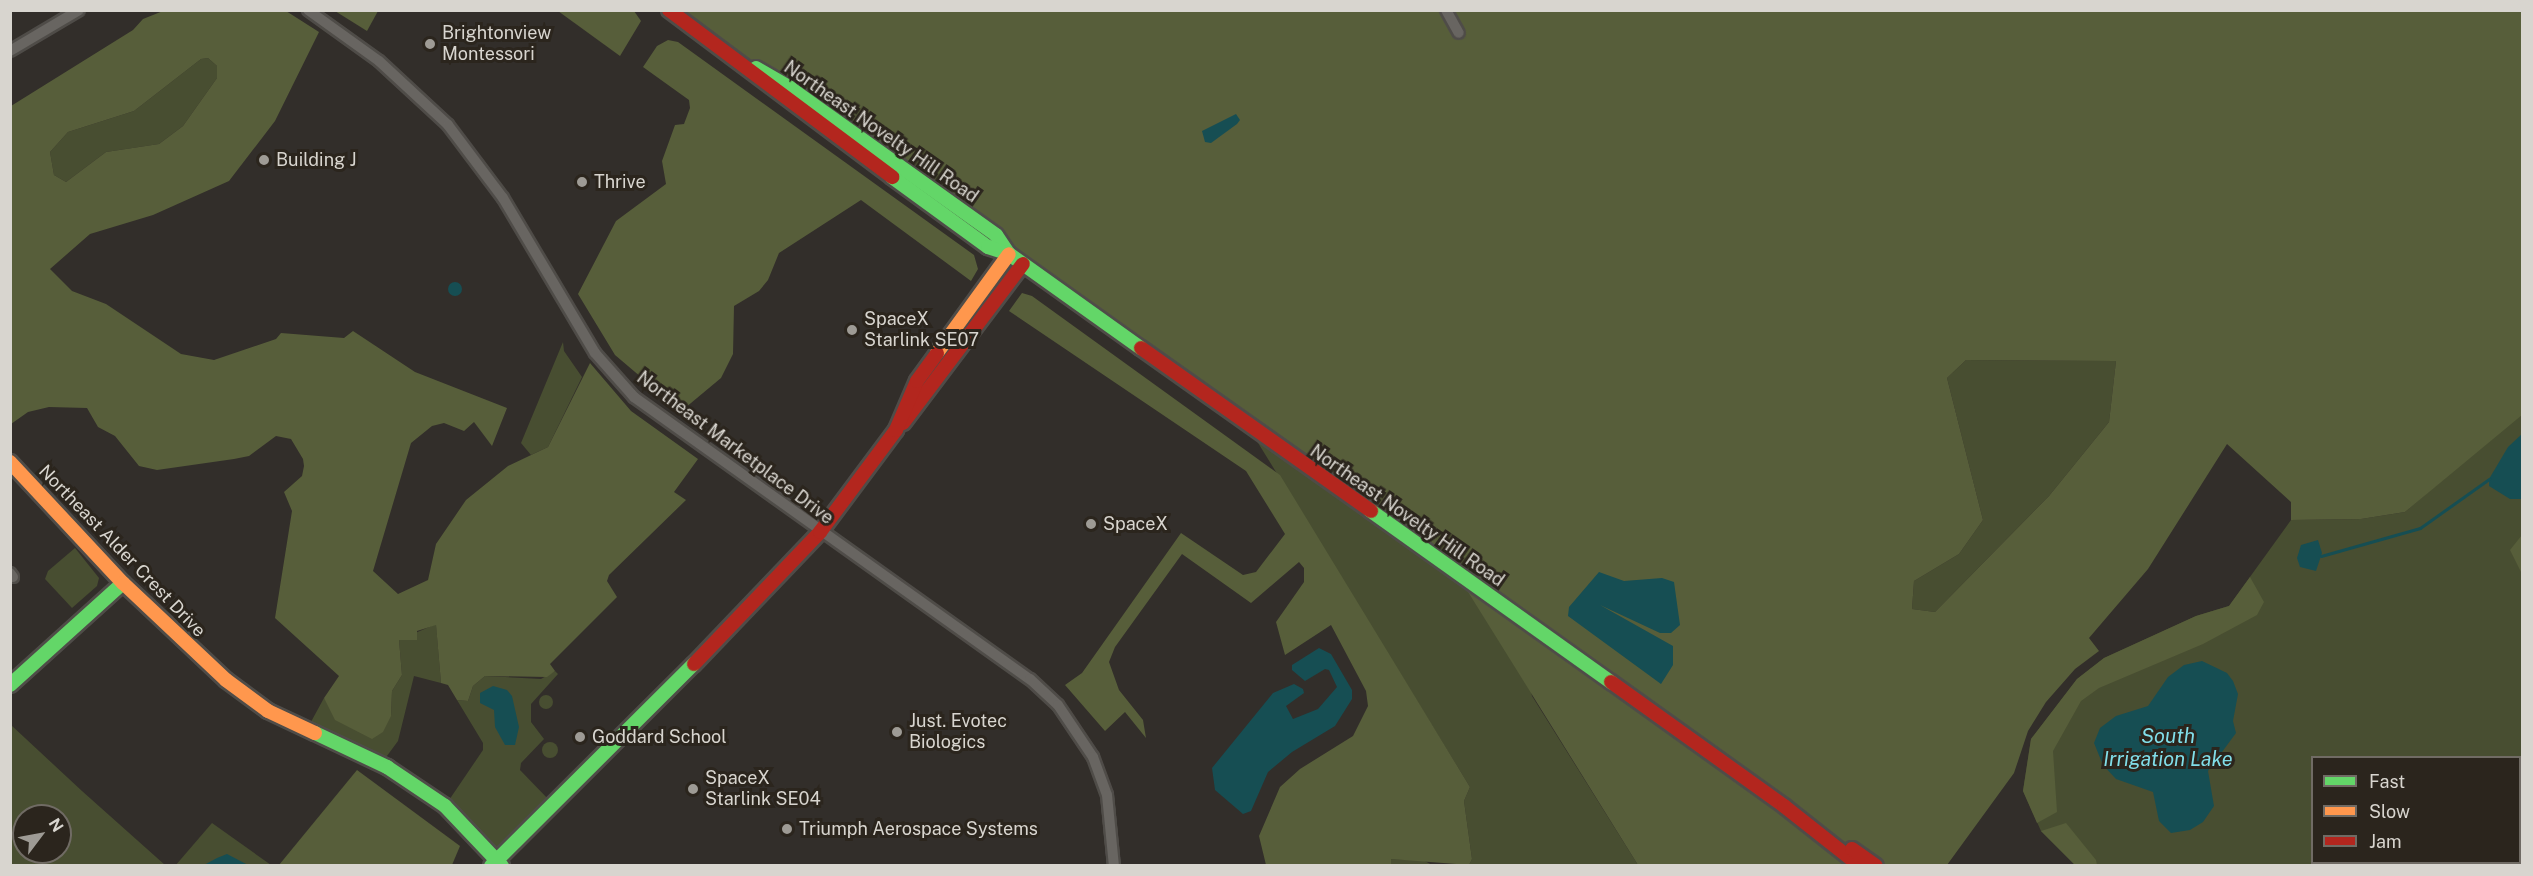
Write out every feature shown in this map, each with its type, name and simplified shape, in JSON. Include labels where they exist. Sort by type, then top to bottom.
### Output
[{"type":"street","points":[[10,51],[79,10]]},
{"type":"street","name":"Northeast Marketplace Drive","points":[[308,10],[379,61],[462,142],[510,207],[595,353],[617,380],[651,410],[1037,685],[1080,733],[1107,795],[1114,866]]},
{"type":"street","name":"Northeast Novelty Hill Road","points":[[669,10],[785,100],[969,233],[1009,254],[1784,806],[1876,866]]},
{"type":"street","points":[[1446,10],[1459,33]]},
{"type":"street","points":[[896,430],[918,381],[1009,254]]},
{"type":"street","points":[[496,864],[758,600],[820,532],[896,430],[929,393],[1023,264]]},
{"type":"street","name":"Northeast Alder Crest Drive","points":[[10,462],[123,583],[204,662],[260,705],[306,731],[387,767],[445,806],[496,864]]},
{"type":"street","points":[[10,685],[123,583]]},
{"type":"street","name":"Northeast Novelty Hill Road","points":[[1784,806],[1860,866]]},
{"type":"green space","points":[[163,11],[286,11],[319,32],[275,121],[229,181],[153,215],[90,234],[50,269],[72,291],[106,304],[181,354],[214,360],[276,339],[281,333],[344,338],[353,331],[415,372],[507,408],[492,446],[474,422],[464,431],[444,423],[432,426],[411,443],[373,571],[398,594],[428,580],[436,544],[466,500],[508,466],[548,447],[590,363],[631,411],[698,459],[674,492],[686,500],[609,575],[607,581],[617,597],[550,664],[555,671],[547,677],[485,676],[473,686],[468,701],[457,700],[448,685],[441,683],[436,625],[417,631],[417,640],[399,640],[402,675],[392,691],[391,716],[383,732],[372,739],[335,720],[324,698],[339,676],[275,618],[292,511],[284,492],[302,476],[304,466],[303,459],[291,439],[276,436],[249,456],[157,470],[139,466],[115,436],[98,427],[87,408],[49,407],[28,412],[11,424],[11,106],[133,30],[143,19]],"holes":[[[208,58],[217,66],[217,78],[183,126],[159,144],[106,152],[66,182],[54,175],[50,152],[68,132],[134,111],[201,59]]]},
{"type":"green space","points":[[335,11],[378,11],[367,31]]},
{"type":"green space","points":[[558,11],[634,11],[641,21],[620,56]]},
{"type":"green space","points":[[669,11],[2522,11],[2522,415],[2405,512],[2361,519],[2291,520],[2291,502],[2227,444],[2148,569],[2089,638],[2099,651],[2075,669],[2046,702],[2028,731],[2014,773],[1947,865],[1638,865],[1455,571],[1023,264],[996,235]],"holes":[[[1966,360],[2116,361],[2109,422],[2049,496],[1935,612],[1912,609],[1914,581],[1959,554],[1983,520],[1947,378]]]},
{"type":"green space","points":[[1208,11],[1529,679],[1532,696],[1638,865],[1469,865],[1472,859],[1464,801],[1470,787],[1247,425]]},
{"type":"green space","points":[[668,40],[678,42],[974,255],[978,269],[971,281],[861,200],[779,253],[768,280],[759,291],[734,306],[733,354],[721,378],[685,408],[668,400],[615,355],[578,294],[616,221],[666,184],[662,161],[675,125],[684,124],[690,108],[689,100],[643,67],[657,46]]},
{"type":"green space","points":[[208,58],[217,66],[217,78],[183,126],[159,144],[106,152],[66,182],[54,175],[50,152],[68,132],[134,111],[201,59]]},
{"type":"green space","points":[[1022,293],[1032,296],[1280,475],[1470,787],[1464,801],[1472,859],[1469,865],[1391,859],[1391,866],[1266,865],[1259,836],[1280,787],[1300,769],[1353,736],[1368,706],[1366,691],[1331,625],[1285,655],[1276,622],[1304,582],[1304,568],[1299,562],[1251,603],[1182,554],[1115,647],[1109,662],[1119,690],[1143,720],[1146,738],[1125,712],[1105,731],[1065,685],[1082,673],[1181,533],[1243,575],[1256,572],[1285,534],[1246,471],[1009,311]]},
{"type":"green space","points":[[563,342],[564,351],[582,377],[548,447],[531,455],[521,443]]},
{"type":"green space","points":[[1966,360],[2116,361],[2109,422],[2049,496],[1935,612],[1912,609],[1914,581],[1959,554],[1983,520],[1947,378]]},
{"type":"green space","points":[[2522,412],[2522,865],[2075,865],[2041,831],[2023,791],[2031,739],[2077,679],[2104,658],[2196,616],[2229,606],[2291,520],[2361,519],[2405,512]]},
{"type":"green space","points":[[2522,535],[2522,574],[2510,550]]},
{"type":"green space","points":[[75,548],[99,578],[97,586],[72,608],[45,579],[48,571]]},
{"type":"green space","points":[[2250,577],[2264,602],[2257,615],[2203,644],[2099,688],[2081,701],[2053,751],[2057,812],[2037,823],[2023,791],[2031,739],[2077,679],[2104,658],[2196,616],[2229,606]]},
{"type":"green space","points":[[436,624],[441,683],[414,676],[398,741],[381,764],[306,731],[324,698],[330,705],[391,716],[392,691],[402,675],[399,640]]},
{"type":"green space","points":[[555,671],[558,674],[531,704],[531,722],[544,739],[521,763],[520,770],[551,802],[496,860],[445,806],[483,750],[483,743],[457,700],[468,701],[473,686],[485,676],[541,679]]},
{"type":"green space","points":[[543,695],[549,695],[553,702],[549,709],[543,709],[539,705],[539,699]]},
{"type":"green space","points":[[11,725],[82,791],[165,865],[11,865]]},
{"type":"green space","points":[[550,742],[556,744],[558,750],[556,756],[550,758],[544,756],[542,750],[544,744]]},
{"type":"green space","points":[[357,770],[460,846],[452,865],[279,865]]},
{"type":"green space","points":[[212,823],[271,865],[175,866]]},
{"type":"green space","points":[[2066,823],[2096,860],[2097,865],[2075,865],[2041,831]]},
{"type":"green space","points":[[1390,859],[1423,860],[1432,865],[1391,865]]},
{"type":"water","points":[[1236,114],[1240,120],[1237,124],[1211,143],[1205,142],[1202,131]]},
{"type":"water","points":[[455,282],[460,284],[462,289],[460,294],[455,296],[450,294],[448,289],[450,284]]},
{"type":"water","points":[[2522,434],[2522,499],[2510,499],[2489,486],[2489,479],[2508,447]]},
{"type":"water","points":[[2318,540],[2322,553],[2316,571],[2300,567],[2297,558],[2301,545]]},
{"type":"water","points":[[1599,572],[1624,581],[1662,578],[1674,582],[1680,625],[1671,633],[1660,633],[1600,605],[1673,646],[1673,665],[1661,684],[1568,616],[1569,607]]},
{"type":"water","points":[[1319,648],[1331,654],[1352,690],[1352,699],[1335,726],[1292,752],[1268,772],[1251,811],[1243,814],[1215,790],[1212,768],[1273,693],[1294,684],[1303,689],[1304,693],[1286,706],[1293,719],[1318,709],[1337,687],[1329,670],[1325,669],[1305,681],[1292,670],[1292,665]]},
{"type":"water","name":"South Irrigation Lake","points":[[2202,661],[2227,673],[2233,681],[2238,694],[2233,721],[2236,733],[2208,771],[2214,806],[2203,822],[2190,830],[2171,833],[2159,821],[2153,792],[2116,779],[2103,765],[2094,743],[2100,728],[2116,716],[2148,706],[2168,677],[2184,665]]},
{"type":"water","points":[[493,686],[507,690],[512,696],[519,727],[515,745],[505,745],[495,727],[494,710],[480,703],[480,693]]},
{"type":"water","points":[[227,854],[248,865],[204,865],[217,858]]},
{"type":"waterway","points":[[2321,556],[2420,528],[2489,479]]},
{"type":"traffic: fast","points":[[756,68],[790,88],[996,235],[1009,254]]},
{"type":"traffic: fast","points":[[892,177],[988,247],[1009,254],[1141,348]]},
{"type":"traffic: fast","points":[[1371,511],[1611,682]]},
{"type":"traffic: fast","points":[[10,685],[123,583]]},
{"type":"traffic: fast","points":[[491,866],[694,664]]},
{"type":"traffic: fast","points":[[315,733],[387,767],[445,806],[502,866]]},
{"type":"traffic: slow","points":[[937,353],[1009,254]]},
{"type":"traffic: slow","points":[[10,462],[123,583],[226,680],[268,711],[315,733]]},
{"type":"traffic: jam","points":[[669,10],[892,177]]},
{"type":"traffic: jam","points":[[903,423],[1023,264]]},
{"type":"traffic: jam","points":[[1141,348],[1371,511]]},
{"type":"traffic: jam","points":[[694,664],[820,532],[896,430],[917,381],[937,353]]},
{"type":"traffic: jam","points":[[1611,682],[1784,806],[1860,866]]},
{"type":"traffic: jam","points":[[1852,849],[1876,866]]},
{"type":"place","name":"Brightonview Montessori","points":[[430,44]]},
{"type":"place","name":"Building J","points":[[264,160]]},
{"type":"place","name":"Thrive","points":[[582,182]]},
{"type":"place","name":"SpaceX Starlink SE07","points":[[852,330]]},
{"type":"place","name":"SpaceX","points":[[1091,524]]},
{"type":"place","name":"Just. Evotec Biologics","points":[[897,732]]},
{"type":"place","name":"Goddard School","points":[[580,737]]},
{"type":"place","name":"SpaceX Starlink SE04","points":[[693,789]]},
{"type":"place","name":"Triumph Aerospace Systems","points":[[787,829]]}]
